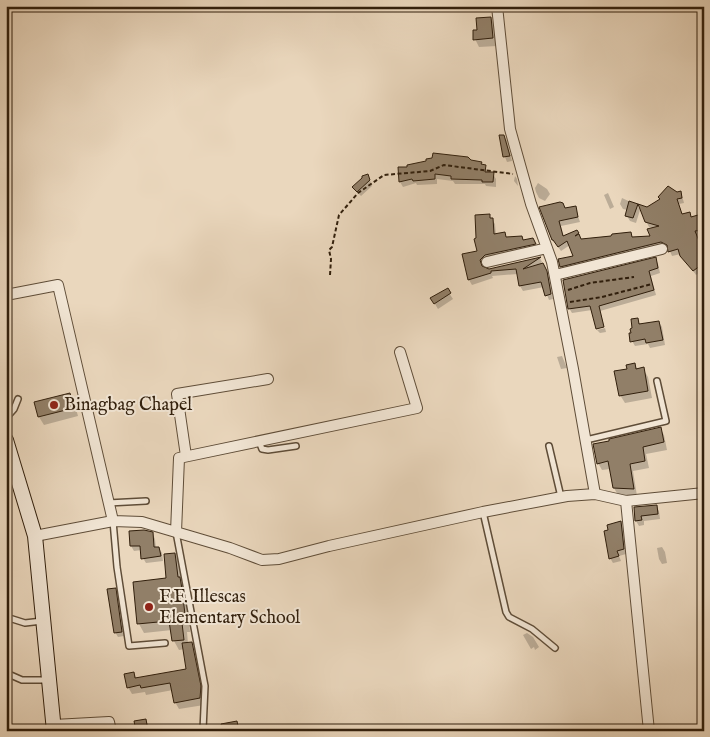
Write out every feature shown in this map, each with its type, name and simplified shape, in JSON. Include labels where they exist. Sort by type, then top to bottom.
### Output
[{"type":"main road","points":[[6,441],[35,536],[54,728]]},
{"type":"street","points":[[497,6],[510,129],[555,275],[595,494]]},
{"type":"street","points":[[488,262],[547,248]]},
{"type":"street","points":[[555,275],[662,249]]},
{"type":"street","points":[[6,295],[58,284],[113,521]]},
{"type":"street","points":[[176,532],[179,458],[417,408],[400,352]]},
{"type":"street","points":[[186,456],[177,394],[268,379]]},
{"type":"street","points":[[35,536],[113,521],[142,522],[230,548],[262,560],[279,559],[483,512],[561,497],[595,494],[626,501],[704,493]]},
{"type":"street","points":[[626,501],[649,731]]},
{"type":"street","points":[[54,728],[109,722],[111,731]]},
{"type":"lane","points":[[586,440],[666,421],[657,382]]},
{"type":"lane","points":[[6,418],[14,409],[18,399]]},
{"type":"lane","points":[[259,441],[262,449],[268,450],[296,446]]},
{"type":"lane","points":[[549,446],[561,497]]},
{"type":"lane","points":[[108,503],[146,501]]},
{"type":"lane","points":[[483,512],[506,612],[509,617],[532,629],[555,648]]},
{"type":"lane","points":[[113,521],[117,567],[129,646],[165,642]]},
{"type":"lane","points":[[176,532],[205,686],[203,730]]},
{"type":"lane","points":[[6,616],[25,623],[43,621]]},
{"type":"lane","points":[[6,674],[22,680],[49,680]]},
{"type":"path","points":[[330,275],[331,259],[329,250],[332,247],[339,215],[358,193],[384,175],[430,171],[444,165],[523,174]]},
{"type":"path","points":[[558,292],[590,283],[634,277]]},
{"type":"path","points":[[560,304],[602,297],[652,284]]},
{"type":"building","points":[[491,17],[493,38],[473,40],[473,30],[477,30],[476,18]]},
{"type":"building","points":[[499,135],[504,135],[510,156],[503,157]]},
{"type":"building","points":[[433,153],[468,157],[471,160],[482,162],[481,164],[486,165],[485,172],[494,172],[493,182],[451,179],[451,176],[435,174],[435,179],[413,181],[412,179],[399,182],[398,167],[407,167],[407,165],[426,161],[426,159],[432,158]]},
{"type":"building","points":[[368,174],[370,180],[357,192],[352,187],[362,176]]},
{"type":"building","points":[[668,186],[677,192],[681,191],[682,198],[677,199],[682,214],[690,212],[691,217],[698,215],[703,230],[695,231],[704,253],[704,263],[693,271],[680,256],[678,249],[668,252],[667,245],[661,242],[560,267],[558,259],[573,256],[567,241],[558,247],[552,240],[539,207],[560,202],[563,203],[565,208],[576,206],[578,217],[559,221],[563,236],[577,230],[579,233],[575,236],[579,234],[581,239],[631,232],[632,237],[650,236],[647,229],[659,226],[645,222],[638,204],[647,207],[660,199],[658,197]]},
{"type":"building","points":[[629,201],[638,204],[633,218],[625,216]]},
{"type":"building","points":[[490,214],[490,218],[493,218],[494,234],[505,232],[506,237],[522,236],[523,240],[533,238],[536,244],[485,255],[480,260],[482,266],[489,269],[541,257],[523,269],[543,263],[547,271],[551,294],[545,296],[541,282],[519,286],[516,269],[491,271],[491,273],[468,280],[462,254],[477,251],[474,239],[476,238],[475,215]]},
{"type":"building","points":[[656,257],[658,268],[649,271],[654,290],[599,306],[604,327],[596,329],[590,306],[568,309],[563,280]]},
{"type":"building","points":[[448,288],[451,293],[434,304],[430,298]]},
{"type":"building","points":[[638,318],[639,324],[659,321],[663,340],[646,343],[645,339],[630,342],[631,319]]},
{"type":"building","points":[[635,363],[636,369],[644,367],[648,391],[619,396],[614,371],[627,369],[626,365]]},
{"type":"building","name":"Binagbag Chapel","points":[[70,393],[74,408],[38,417],[34,402]]},
{"type":"building","points":[[661,427],[664,442],[643,447],[645,461],[630,464],[634,489],[613,488],[608,461],[597,464],[593,444]]},
{"type":"building","points":[[657,505],[658,514],[641,516],[642,520],[635,521],[634,507]]},
{"type":"building","points":[[621,521],[624,549],[617,551],[619,556],[609,559],[604,531],[608,530],[607,525]]},
{"type":"building","points":[[144,530],[153,532],[154,547],[159,547],[161,556],[141,559],[140,546],[130,546],[129,531]]},
{"type":"building","points":[[175,553],[186,623],[182,623],[184,640],[172,641],[169,621],[137,624],[133,582],[166,578],[164,554]]},
{"type":"building","points":[[116,588],[122,632],[114,633],[107,589]]},
{"type":"building","points":[[192,642],[201,686],[200,698],[174,703],[170,683],[141,688],[140,685],[127,688],[124,674],[134,672],[135,678],[186,669],[182,643]]},
{"type":"building","points":[[146,719],[148,731],[136,731],[134,721]]},
{"type":"building","points":[[237,721],[239,731],[223,731],[221,724]]},
{"type":"place","name":"Binagbag Chapel","points":[[54,405]]},
{"type":"place","name":"F.F. Illescas Elementary School","points":[[149,607]]}]
